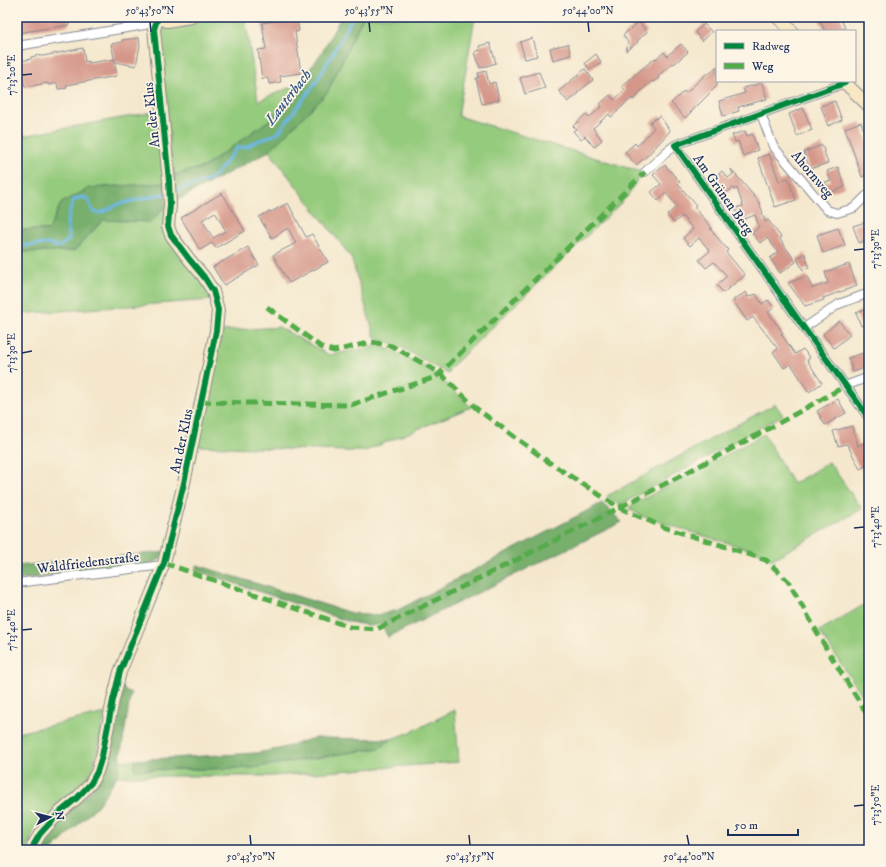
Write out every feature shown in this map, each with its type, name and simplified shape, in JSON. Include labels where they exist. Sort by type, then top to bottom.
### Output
[{"type":"street","points":[[17,46],[145,25],[158,17],[167,21],[191,17]]},
{"type":"street","name":"An der Klus","points":[[32,850],[40,834],[59,813],[78,798],[97,772],[102,756],[120,672],[163,566],[184,483],[216,331],[218,310],[213,291],[171,235],[168,226],[170,205],[169,181],[154,29],[158,17]]},
{"type":"street","points":[[777,17],[791,30]]},
{"type":"street","points":[[844,82],[869,106]]},
{"type":"street","name":"Am Grünen Berg","points":[[645,172],[675,145],[844,82]]},
{"type":"street","name":"Ahornweg","points":[[760,114],[773,146],[827,210],[837,213],[854,208],[866,196]]},
{"type":"street","name":"Am Grünen Berg","points":[[675,145],[869,418]]},
{"type":"street","points":[[804,328],[839,304],[869,293]]},
{"type":"street","points":[[845,386],[869,377]]},
{"type":"street","name":"Waldfriedenstraße","points":[[17,583],[163,566]]},
{"type":"green space","points":[[222,17],[245,17],[258,101],[300,83],[271,119],[204,167],[173,175],[159,34],[164,26]]},
{"type":"green space","points":[[341,17],[363,17],[327,93],[269,151],[174,202],[173,175],[204,167],[271,119],[300,83],[322,52]]},
{"type":"green space","points":[[363,17],[475,17],[458,116],[642,172],[627,197],[449,369],[448,374],[397,345],[375,338],[351,257],[269,151],[327,93]]},
{"type":"green space","points":[[159,111],[165,183],[90,188],[61,203],[49,230],[17,230],[17,137]]},
{"type":"green space","points":[[165,183],[166,206],[151,222],[103,220],[74,251],[17,252],[17,230],[49,230],[61,203],[90,188]]},
{"type":"green space","points":[[166,206],[164,225],[203,283],[211,300],[17,314],[17,252],[74,251],[103,220],[151,222]]},
{"type":"green space","points":[[279,327],[329,355],[377,346],[391,350],[435,373],[471,407],[365,451],[196,446],[222,331]]},
{"type":"green space","points":[[775,404],[783,415],[620,505],[607,496]]},
{"type":"green space","points":[[764,434],[793,484],[829,462],[862,509],[771,560],[761,553],[642,516],[629,509],[632,505]]},
{"type":"green space","points":[[602,503],[622,522],[388,637],[381,624],[371,626],[350,622],[195,570],[197,565],[351,613],[375,616],[398,610]]},
{"type":"green space","points":[[164,552],[159,560],[150,564],[17,580],[17,566]]},
{"type":"green space","points":[[869,602],[869,705],[819,631]]},
{"type":"green space","points":[[121,688],[131,693],[117,776],[98,805],[52,850],[37,850],[42,838],[61,818],[92,790]]},
{"type":"green space","points":[[455,710],[459,762],[273,776],[117,776],[120,761],[135,760],[135,770],[252,768],[379,748],[391,739],[411,732]]},
{"type":"green space","points":[[105,713],[93,770],[59,809],[35,828],[27,850],[17,850],[17,733]]},
{"type":"green space","points":[[314,738],[391,739],[379,748],[252,768],[134,770],[135,760],[256,753],[279,749]]},
{"type":"building","points":[[17,17],[68,17],[69,25],[17,33]]},
{"type":"building","points":[[818,17],[840,17],[845,28],[842,30],[824,30]]},
{"type":"building","points":[[297,18],[299,31],[295,32],[301,73],[280,76],[281,82],[269,84],[268,78],[262,79],[258,50],[266,49],[262,23]]},
{"type":"building","points":[[639,22],[647,32],[637,41],[638,42],[626,51],[628,42],[623,35]]},
{"type":"building","points":[[704,24],[712,32],[702,41],[695,32]]},
{"type":"building","points":[[139,38],[140,45],[136,66],[115,62],[111,44],[122,42],[122,40]]},
{"type":"building","points":[[532,38],[537,56],[525,59],[520,42]]},
{"type":"building","points":[[490,43],[496,63],[480,68],[475,52],[480,50],[479,46]]},
{"type":"building","points":[[568,44],[571,55],[553,60],[550,48]]},
{"type":"building","points":[[681,44],[688,52],[658,76],[659,78],[653,82],[652,81],[633,100],[632,98],[611,117],[609,114],[593,128],[602,140],[594,147],[585,136],[581,140],[573,131],[576,129],[573,126],[586,114],[589,118],[602,106],[600,104],[610,95],[614,100],[625,90],[622,86],[655,58],[656,59],[664,52],[667,56]]},
{"type":"building","points":[[83,48],[85,62],[88,61],[89,63],[114,59],[117,76],[66,85],[67,88],[58,89],[57,83],[25,87],[21,68],[19,66],[20,61],[31,59],[31,57],[39,55],[43,56]]},
{"type":"building","points":[[596,54],[601,62],[590,70],[585,63]]},
{"type":"building","points":[[716,67],[717,86],[685,118],[671,103],[684,91],[686,93],[707,73],[708,75]]},
{"type":"building","points":[[585,69],[593,80],[568,102],[559,91]]},
{"type":"building","points":[[486,71],[489,84],[495,82],[499,100],[482,104],[476,78],[479,78],[478,73]]},
{"type":"building","points":[[539,72],[545,88],[525,94],[520,78]]},
{"type":"building","points":[[762,83],[767,99],[738,107],[739,111],[723,116],[719,101],[745,93],[743,88]]},
{"type":"building","points":[[835,101],[842,120],[828,126],[821,106]]},
{"type":"building","points":[[803,108],[812,130],[797,136],[789,114]]},
{"type":"building","points":[[660,116],[670,131],[647,156],[636,165],[625,152],[635,143],[637,146],[654,128],[650,122]]},
{"type":"building","points":[[861,122],[869,146],[869,174],[862,177],[845,128]]},
{"type":"building","points":[[745,131],[747,136],[752,134],[758,150],[743,156],[738,141],[735,142],[732,135]]},
{"type":"building","points":[[822,145],[828,163],[810,169],[804,152]]},
{"type":"building","points":[[769,154],[779,181],[788,178],[796,200],[775,207],[758,158]]},
{"type":"building","points":[[665,165],[680,182],[678,184],[696,205],[694,207],[712,228],[710,229],[728,250],[726,252],[745,275],[723,293],[717,285],[727,276],[714,262],[706,268],[699,260],[710,251],[699,238],[690,246],[683,238],[693,229],[682,216],[674,223],[667,215],[677,206],[666,193],[658,201],[651,192],[661,184],[653,175]]},
{"type":"building","points":[[838,167],[845,187],[829,193],[825,182],[831,181],[827,171]]},
{"type":"building","points":[[731,169],[759,202],[765,222],[768,220],[781,237],[779,238],[796,262],[780,273],[770,258],[778,252],[767,238],[760,243],[752,233],[759,227],[755,215],[739,221],[735,208],[743,206],[737,188],[734,190],[733,188],[726,193],[714,178],[722,171],[728,178],[733,174]]},
{"type":"building","points":[[222,193],[245,231],[216,248],[212,243],[200,250],[181,218]],"holes":[[[215,212],[226,231],[213,238],[202,220]]]},
{"type":"building","points":[[288,203],[306,237],[312,234],[328,262],[289,283],[273,255],[296,243],[288,228],[272,238],[259,217]]},
{"type":"building","points":[[869,221],[869,239],[859,243],[853,226]]},
{"type":"building","points":[[838,228],[845,245],[823,253],[817,235]]},
{"type":"building","points":[[248,247],[259,265],[224,285],[213,267]]},
{"type":"building","points":[[805,253],[809,267],[803,270],[797,259]]},
{"type":"building","points":[[849,264],[857,286],[823,298],[824,300],[805,306],[788,283],[807,276],[812,288],[828,283],[825,272]]},
{"type":"building","points":[[746,292],[748,297],[756,294],[762,304],[768,300],[774,308],[768,312],[783,333],[781,334],[795,354],[803,349],[810,358],[807,360],[822,383],[809,392],[791,364],[784,368],[773,352],[778,349],[753,317],[747,321],[733,300]]},
{"type":"building","points":[[869,308],[869,323],[861,326],[856,313]]},
{"type":"building","points":[[839,321],[850,335],[834,348],[823,334]]},
{"type":"building","points":[[863,353],[868,367],[853,372],[848,358]]},
{"type":"building","points":[[838,399],[846,413],[825,425],[817,411]]},
{"type":"building","points":[[852,426],[858,446],[867,441],[869,445],[869,464],[860,469],[847,444],[838,446],[833,431]]},
{"type":"waterway","name":"Lauterbach","points":[[172,192],[211,179],[237,148],[247,147],[278,133],[316,82],[344,34],[352,17]]},
{"type":"waterway","name":"Lauterbach","points":[[17,246],[49,244],[58,247],[69,240],[67,222],[73,200],[82,197],[88,199],[93,212],[101,213],[119,204],[167,193]]},
{"type":"marked path","points":[[201,402],[351,405],[436,377],[645,172]]},
{"type":"marked path","points":[[267,307],[321,347],[334,351],[372,342],[392,346],[440,373],[477,409],[547,461],[620,508],[663,527],[766,560],[788,581],[829,653],[869,715]]},
{"type":"marked path","points":[[164,563],[350,627],[377,629],[671,481],[845,386]]},
{"type":"cycle path","points":[[32,850],[40,834],[59,813],[77,798],[91,783],[97,772],[102,756],[120,672],[164,563],[184,483],[216,331],[218,310],[213,291],[171,235],[168,226],[170,205],[169,181],[154,29],[158,17]]},
{"type":"cycle path","points":[[845,83],[675,145],[869,418]]}]
